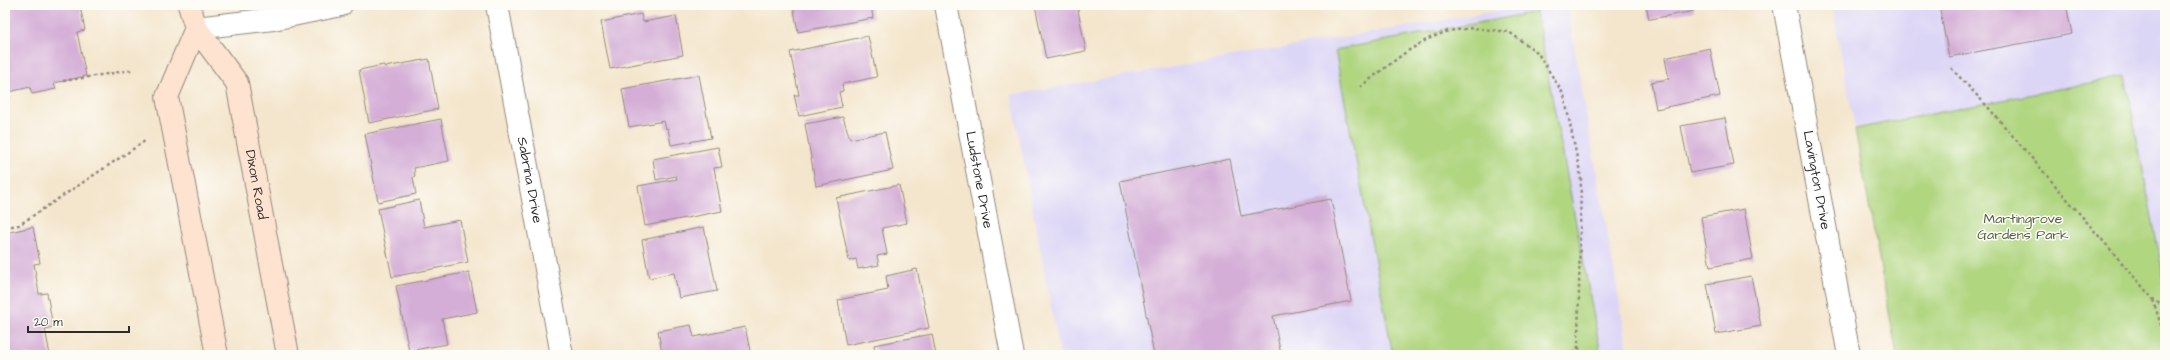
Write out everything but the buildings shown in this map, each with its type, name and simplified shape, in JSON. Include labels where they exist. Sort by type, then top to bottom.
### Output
[{"type":"main road","name":"Dixon Road","points":[[189,5],[196,28],[238,83],[288,355]]},
{"type":"main road","points":[[196,28],[167,97],[217,355]]},
{"type":"street","points":[[196,28],[273,19],[341,5]]},
{"type":"street","name":"Sabrina Drive","points":[[497,5],[562,355]]},
{"type":"street","name":"Ludstone Drive","points":[[946,5],[1012,355]]},
{"type":"street","name":"Lavington Drive","points":[[1784,5],[1849,355]]},
{"type":"path","points":[[1360,87],[1406,52],[1428,38],[1448,31],[1473,28],[1509,32],[1537,52],[1564,95],[1581,177],[1578,347],[1573,355]]},
{"type":"path","points":[[1950,68],[1987,106],[2153,299],[2165,308]]},
{"type":"path","points":[[63,81],[132,70]]},
{"type":"path","points":[[5,227],[19,225],[146,141]]},
{"type":"path","points":[[2153,299],[2165,338]]},
{"type":"path","points":[[1578,347],[1584,355]]},
{"type":"shaded area","points":[[1531,5],[1567,5],[1629,355],[1060,355],[1011,95]]},
{"type":"shaded area","points":[[1832,5],[2165,5],[2165,285],[2125,76],[1855,129]]},
{"type":"green space","points":[[1536,12],[1601,355],[1393,355],[1335,50]]},
{"type":"green space","name":"Martingrove Gardens Park","points":[[2125,76],[2165,285],[2165,355],[1897,355],[1855,129]]}]
